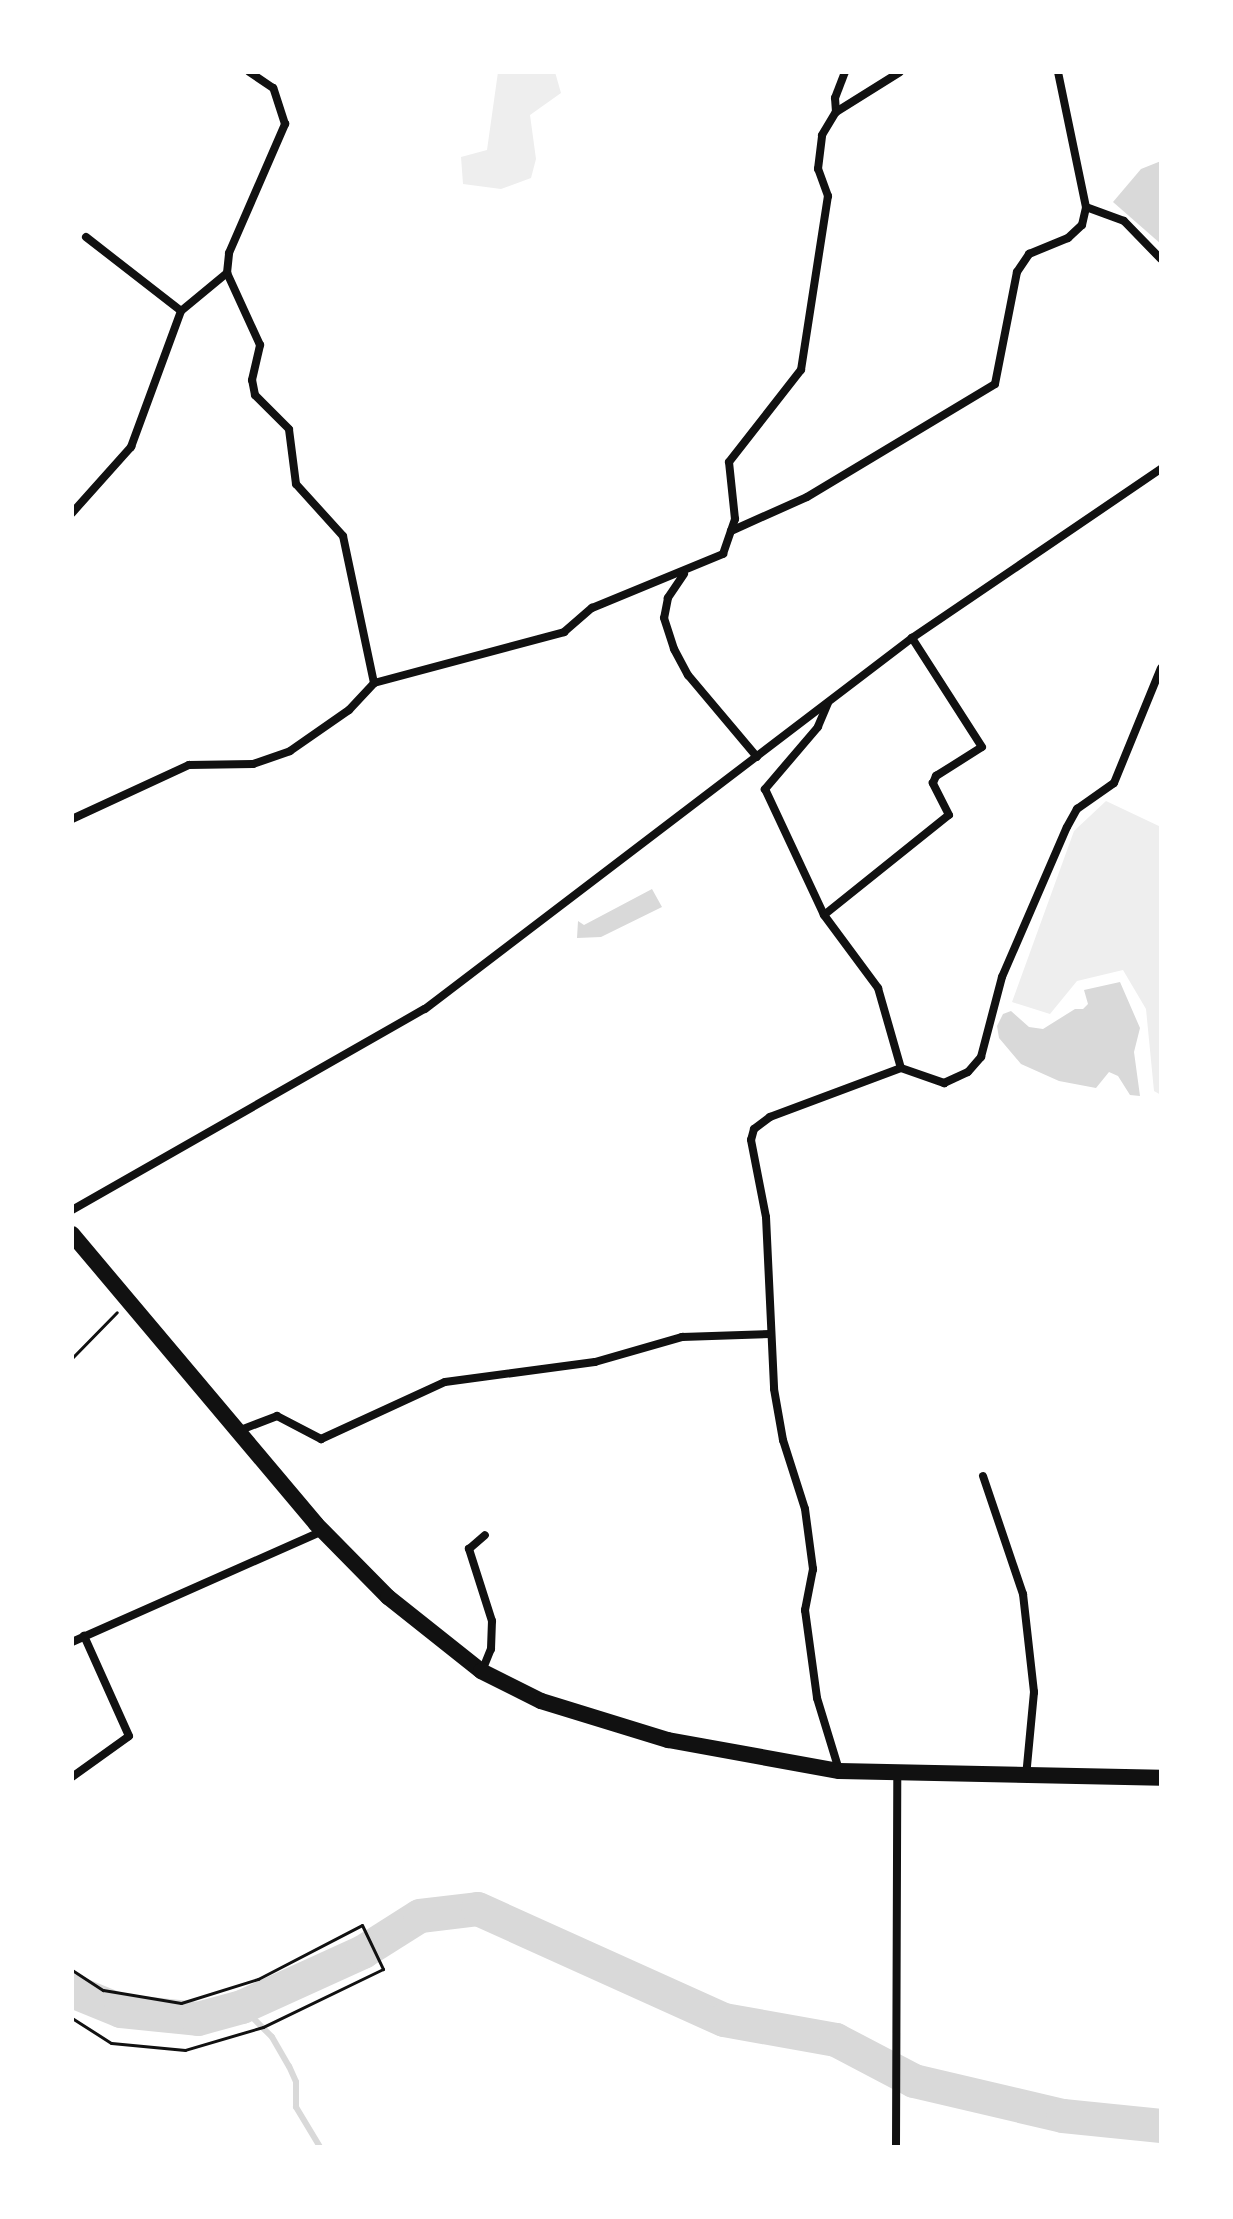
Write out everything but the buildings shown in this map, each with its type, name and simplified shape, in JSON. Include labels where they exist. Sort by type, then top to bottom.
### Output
[{"type":"main road","points":[[72,1234],[322,1531],[388,1597],[481,1671],[582,1718],[839,1771],[897,1776],[1161,1778]]},
{"type":"street","points":[[249,72],[273,88],[285,124],[229,253],[227,273],[260,345],[252,380],[255,395],[289,429],[296,484],[343,536],[374,683]]},
{"type":"street","points":[[836,112],[835,98],[845,72]]},
{"type":"street","points":[[72,819],[189,765],[253,764],[290,751],[349,710],[374,683],[429,664],[509,651],[564,632],[592,608],[684,574],[723,554],[735,519],[729,462],[801,370],[828,196],[818,169],[822,135],[836,112],[900,72]]},
{"type":"street","points":[[731,531],[807,497],[995,384],[1017,272],[1029,254],[1068,238],[1082,225],[1086,207],[1058,72]]},
{"type":"street","points":[[1086,207],[1124,221],[1161,259]]},
{"type":"street","points":[[86,237],[181,311]]},
{"type":"street","points":[[72,513],[131,447],[181,311],[227,273]]},
{"type":"street","points":[[72,1210],[425,1009],[912,638],[1161,469]]},
{"type":"street","points":[[684,574],[668,598],[664,618],[674,649],[688,675],[757,757]]},
{"type":"street","points":[[824,915],[949,815],[933,783],[936,776],[982,747],[912,638]]},
{"type":"street","points":[[839,1771],[817,1698],[805,1610],[813,1569],[805,1509],[783,1440],[770,1334],[766,1217],[751,1140],[754,1129],[770,1117],[901,1068],[944,1083],[968,1072],[981,1057],[1002,977],[1067,827],[1077,809],[1114,783],[1161,668]]},
{"type":"street","points":[[828,703],[818,727],[765,789],[824,915],[878,988],[901,1068]]},
{"type":"street","points":[[238,1431],[277,1416],[321,1439],[445,1382],[595,1362],[682,1337],[770,1334]]},
{"type":"street","points":[[983,1476],[1023,1594],[1034,1692],[1026,1777]]},
{"type":"street","points":[[72,1642],[322,1531]]},
{"type":"street","points":[[481,1671],[491,1649],[492,1621],[469,1549],[485,1535]]},
{"type":"street","points":[[72,1777],[129,1736],[84,1636]]},
{"type":"street","points":[[896,2147],[897,1776]]},
{"type":"path","points":[[72,1358],[129,1302]]},
{"type":"path","points":[[72,1970],[103,1990],[181,2003],[258,1979],[362,1925],[383,1969],[263,2027],[185,2050],[111,2043],[72,2018]]},
{"type":"shaded area","points":[[498,72],[555,72],[561,93],[530,115],[536,159],[531,178],[501,189],[463,184],[461,157],[487,150]]},
{"type":"shaded area","points":[[1161,161],[1161,244],[1113,202],[1141,169]]},
{"type":"shaded area","points":[[1106,801],[1161,827],[1161,1095],[1154,1091],[1146,1009],[1123,970],[1077,981],[1050,1014],[1012,1002],[1074,831]]},
{"type":"shaded area","points":[[652,889],[662,907],[601,937],[577,938],[578,921],[584,925]]},
{"type":"shaded area","points":[[1120,982],[1140,1028],[1134,1052],[1140,1096],[1130,1095],[1118,1076],[1109,1072],[1096,1088],[1059,1081],[1021,1064],[999,1038],[997,1026],[1003,1014],[1011,1011],[1029,1027],[1043,1029],[1075,1009],[1083,1009],[1088,1004],[1084,990]]},
{"type":"waterway","points":[[72,1991],[121,2011],[198,2019],[242,2007],[363,1952],[420,1916],[478,1909],[724,2020],[836,2040],[914,2081],[1063,2116],[1161,2126]]},
{"type":"waterway","points":[[242,2007],[272,2037],[289,2066],[296,2082],[296,2107],[320,2147]]}]
